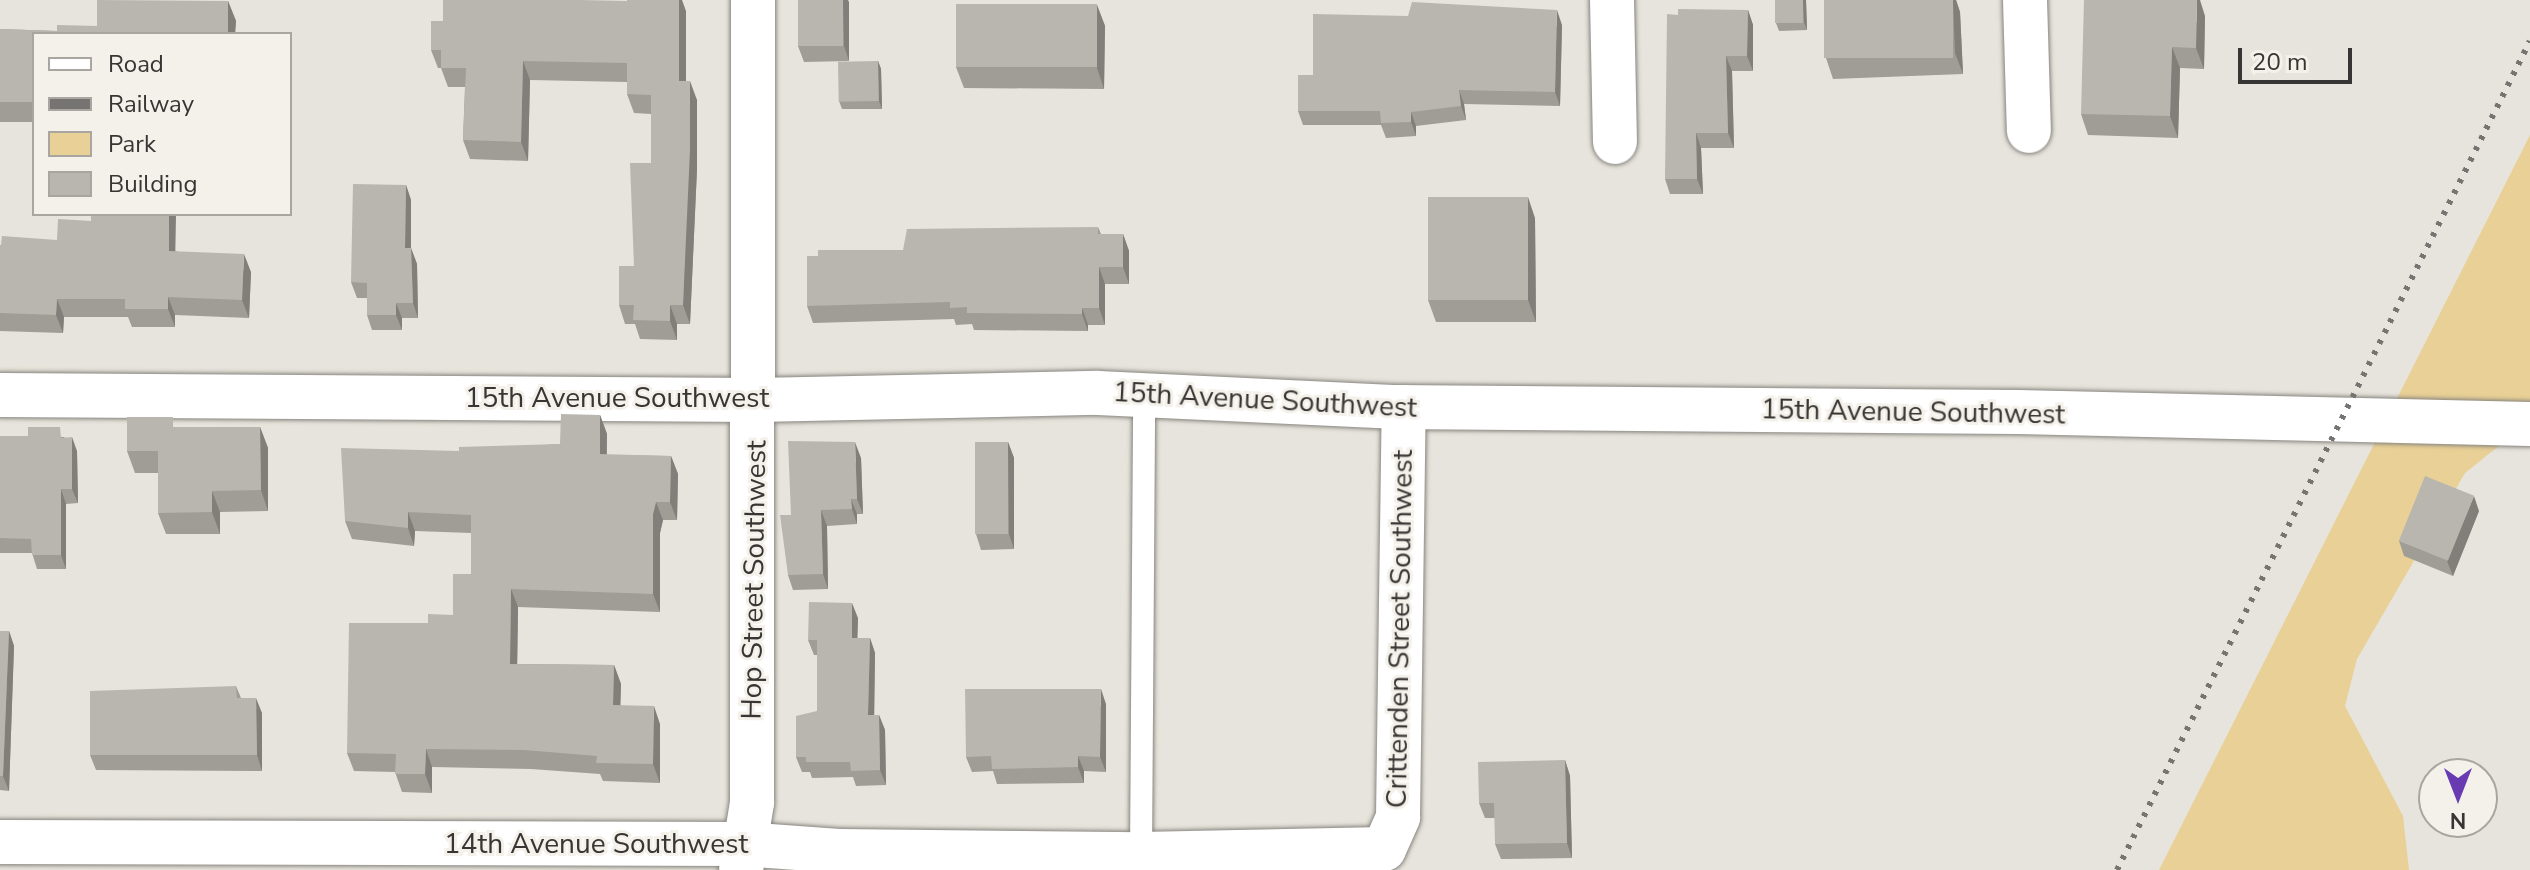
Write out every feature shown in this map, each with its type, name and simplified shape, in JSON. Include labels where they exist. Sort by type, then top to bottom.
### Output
[{"type":"street","name":"Hop Street Southwest","points":[[742,857],[752,803],[756,400],[753,0]]},
{"type":"street","points":[[1612,0],[1615,142]]},
{"type":"street","points":[[2025,0],[2029,131]]},
{"type":"street","name":"15th Avenue Southwest","points":[[0,395],[756,400],[1144,395],[1404,407],[2018,412],[2530,424]]},
{"type":"street","name":"Crittenden Street Southwest","points":[[1384,849],[1398,817],[1404,407]]},
{"type":"street","name":"14th Avenue Southwest","points":[[0,842],[303,856],[742,857],[839,851],[1141,854],[1384,849]]},
{"type":"lane","points":[[1141,854],[1144,395]]},
{"type":"green space","points":[[2530,135],[2530,421],[2465,473],[2357,659],[2345,706],[2403,816],[2409,870],[2159,870]]},
{"type":"building","points":[[97,0],[228,1],[228,32],[32,32],[32,102],[0,102],[0,29],[57,31],[57,25],[97,26]]},
{"type":"building","points":[[443,0],[679,0],[679,81],[690,81],[690,150],[683,305],[670,305],[670,321],[633,320],[634,305],[619,305],[619,266],[634,266],[630,163],[651,163],[651,95],[627,94],[627,63],[523,61],[521,142],[463,140],[466,68],[441,68],[441,50],[431,50],[431,21],[443,21]]},
{"type":"building","points":[[798,0],[843,0],[843,46],[798,46]]},
{"type":"building","points":[[1775,0],[1803,0],[1803,23],[1775,23]]},
{"type":"building","points":[[1824,0],[1953,0],[1953,58],[1824,58]]},
{"type":"building","points":[[2084,0],[2197,0],[2196,48],[2172,47],[2170,116],[2081,114]]},
{"type":"building","points":[[1412,2],[1557,10],[1555,92],[1459,90],[1461,106],[1411,112],[1411,122],[1381,123],[1380,111],[1298,111],[1298,75],[1313,75],[1313,14],[1408,16]]},
{"type":"building","points":[[956,4],[1097,4],[1097,67],[956,67]]},
{"type":"building","points":[[1678,9],[1748,10],[1747,56],[1726,56],[1728,133],[1696,133],[1697,179],[1665,179],[1667,14],[1678,15]]},
{"type":"building","points":[[878,61],[879,101],[839,102],[838,62]]},
{"type":"building","points":[[353,184],[406,185],[405,248],[411,248],[413,303],[396,303],[396,315],[367,315],[367,283],[351,282]]},
{"type":"building","points":[[1428,197],[1528,197],[1528,300],[1428,300]]},
{"type":"building","points":[[91,216],[169,216],[169,251],[244,254],[242,300],[168,297],[168,309],[125,309],[125,299],[57,299],[56,315],[0,313],[2,236],[57,240],[58,219],[91,221]]},
{"type":"building","points":[[1098,227],[1098,234],[1123,234],[1123,267],[1099,267],[1099,308],[1082,308],[1082,314],[967,313],[967,307],[950,308],[950,302],[807,306],[807,256],[818,256],[818,250],[903,250],[907,229]]},
{"type":"building","points":[[561,414],[600,415],[600,454],[671,456],[670,502],[656,502],[653,514],[653,594],[511,589],[510,664],[614,665],[613,705],[654,706],[653,764],[596,763],[597,756],[524,750],[426,749],[425,774],[395,774],[396,754],[347,753],[349,623],[428,623],[428,614],[453,615],[453,574],[471,574],[471,515],[408,512],[408,528],[345,521],[341,448],[459,451],[459,447],[560,444]]},
{"type":"building","points":[[127,417],[173,417],[173,427],[260,427],[261,490],[212,491],[212,512],[158,513],[158,451],[127,451]]},
{"type":"building","points":[[28,427],[60,427],[61,438],[72,437],[72,489],[61,489],[61,555],[32,555],[31,539],[0,538],[0,436],[28,436]]},
{"type":"building","points":[[788,441],[855,442],[857,499],[851,499],[852,509],[821,510],[823,574],[788,575],[780,515],[791,515]]},
{"type":"building","points":[[975,442],[1008,442],[1008,534],[975,534]]},
{"type":"building","points":[[2425,476],[2474,496],[2448,561],[2399,541]]},
{"type":"building","points":[[809,602],[852,603],[852,638],[870,638],[868,715],[879,715],[880,770],[851,771],[850,762],[806,762],[806,757],[796,757],[796,716],[817,711],[817,640],[808,640]]},
{"type":"building","points":[[0,631],[9,631],[3,776],[0,776]]},
{"type":"building","points":[[236,686],[237,698],[256,698],[257,755],[90,755],[90,691]]},
{"type":"building","points":[[965,689],[1101,689],[1100,757],[1078,756],[1078,767],[992,769],[991,756],[966,757]]},
{"type":"building","points":[[1565,760],[1567,843],[1495,844],[1494,803],[1479,803],[1478,762]]},
{"type":"railway","points":[[2117,870],[2530,41]]}]
